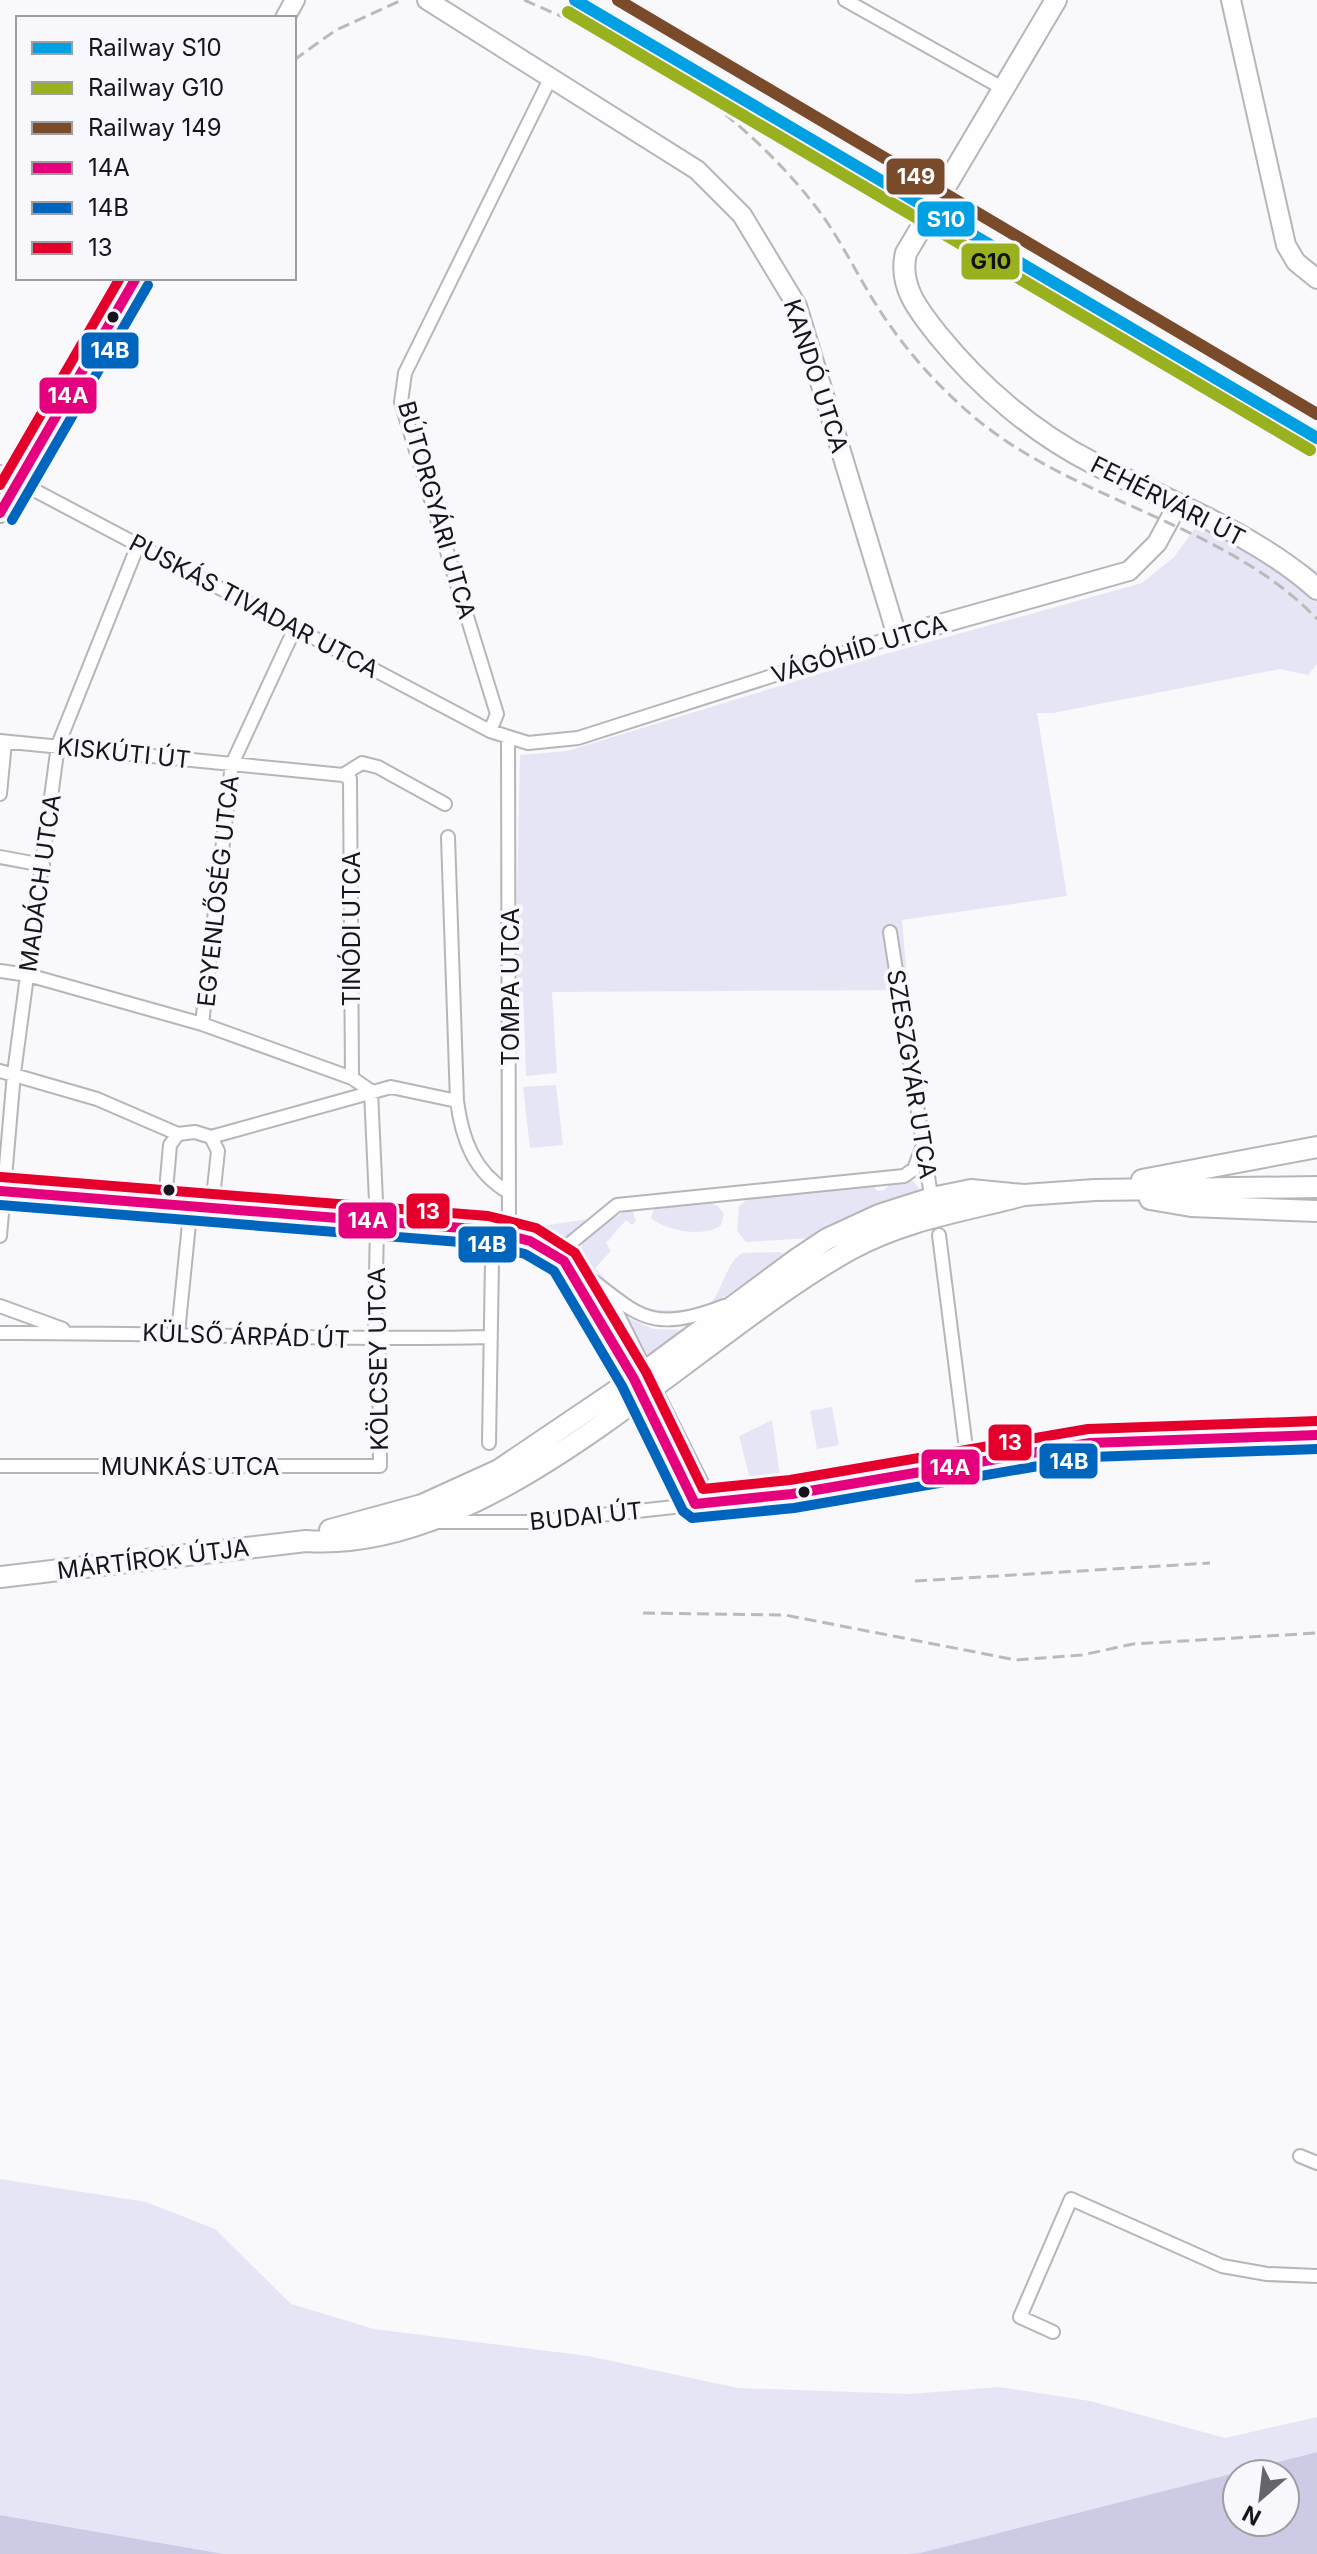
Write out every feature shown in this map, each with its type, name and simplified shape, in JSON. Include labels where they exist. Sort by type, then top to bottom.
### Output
[{"type":"main road","points":[[1004,89],[1056,0]]},
{"type":"main road","name":"FEHÉRVÁRI ÚT","points":[[1004,89],[906,253],[904,274],[912,298],[950,350],[1018,414],[1091,462],[1258,547],[1317,589]]},
{"type":"main road","points":[[1095,1190],[1317,1147]]},
{"type":"main road","points":[[644,1382],[837,1258],[890,1230],[935,1216],[1024,1195],[1095,1190],[1317,1187]]},
{"type":"main road","points":[[1095,1190],[1191,1206],[1317,1211]]},
{"type":"main road","points":[[644,1382],[749,1295],[827,1239],[879,1215],[935,1216]]},
{"type":"main road","name":"MÁRTÍROK ÚTJA","points":[[0,1577],[306,1541],[330,1542],[378,1535],[427,1522],[480,1500],[535,1469],[644,1382]]},
{"type":"main road","name":"MÁRTÍROK ÚTJA","points":[[306,1541],[327,1531],[422,1505],[473,1484],[644,1382]]},
{"type":"street","name":"KANDÓ UTCA","points":[[427,0],[697,170],[742,215],[797,306],[897,636]]},
{"type":"street","points":[[845,0],[1004,89]]},
{"type":"street","points":[[1231,0],[1286,245],[1296,262],[1317,279]]},
{"type":"street","name":"BÚTORGYÁRI UTCA","points":[[490,731],[497,714],[401,402],[405,373],[551,77]]},
{"type":"street","points":[[0,513],[135,280]]},
{"type":"street","name":"PUSKÁS TIVADAR UTCA","points":[[0,472],[508,739]]},
{"type":"street","name":"VÁGÓHÍD UTCA","points":[[508,739],[548,744],[578,738],[897,636],[1129,571],[1157,543],[1178,504]]},
{"type":"street","name":"MADÁCH UTCA","points":[[0,1236],[14,1073],[58,745],[138,545]]},
{"type":"street","name":"EGYENLŐSÉG UTCA","points":[[202,1024],[232,764],[295,628]]},
{"type":"street","name":"TOMPA UTCA","points":[[508,739],[511,815],[509,1235]]},
{"type":"street","points":[[0,794],[2,741]]},
{"type":"street","name":"KISKÚTI ÚT","points":[[2,741],[347,777],[362,763],[378,767],[445,804]]},
{"type":"street","name":"TINÓDI UTCA","points":[[347,777],[352,1078]]},
{"type":"street","points":[[448,837],[457,1101],[461,1133],[475,1160],[492,1182],[508,1192]]},
{"type":"street","points":[[0,857],[43,865]]},
{"type":"street","name":"SZESZGYÁR UTCA","points":[[890,932],[935,1216],[968,1464]]},
{"type":"street","points":[[0,971],[28,975],[202,1024],[352,1078],[371,1091]]},
{"type":"street","points":[[0,1071],[97,1099],[178,1134],[195,1132],[211,1137],[391,1087],[457,1101]]},
{"type":"street","name":"KÖLCSEY UTCA","points":[[371,1091],[377,1223],[375,1330],[379,1339],[380,1466]]},
{"type":"street","points":[[165,1202],[170,1145],[178,1134]]},
{"type":"street","points":[[211,1137],[218,1151],[212,1207]]},
{"type":"street","points":[[560,1258],[617,1205],[896,1177],[914,1169],[923,1145]]},
{"type":"street","points":[[2,1191],[487,1230],[509,1235],[560,1258],[640,1316],[677,1321],[749,1295]]},
{"type":"street","points":[[178,1333],[191,1204]]},
{"type":"street","points":[[560,1258],[644,1382],[712,1503]]},
{"type":"street","points":[[489,1443],[492,1261]]},
{"type":"street","points":[[608,1295],[695,1504]]},
{"type":"street","points":[[0,1306],[74,1333]]},
{"type":"street","name":"KÜLSŐ ÁRPÁD ÚT","points":[[0,1333],[178,1333],[379,1339],[491,1337]]},
{"type":"street","name":"BUDAI ÚT","points":[[427,1522],[490,1525],[792,1494],[1090,1443],[1317,1435]]},
{"type":"street","name":"MUNKÁS UTCA","points":[[0,1466],[380,1466]]},
{"type":"street","points":[[1300,2156],[1317,2163]]},
{"type":"street","points":[[1053,2332],[1020,2317],[1071,2199],[1222,2266],[1267,2274],[1317,2276]]},
{"type":"shaded area","points":[[1211,506],[1317,571],[1317,664],[1308,675],[1280,669],[1053,713],[1037,713],[1067,896],[902,920],[908,990],[552,992],[557,1073],[526,1076],[523,992],[515,992],[520,755],[567,751],[864,660],[1142,583],[1174,557]]},
{"type":"shaded area","points":[[556,1085],[563,1145],[530,1148],[523,1087]]},
{"type":"shaded area","points":[[910,1178],[919,1188],[912,1196],[811,1238],[746,1242],[737,1231],[739,1206],[749,1198],[872,1184],[877,1191],[885,1190],[891,1181]]},
{"type":"shaded area","points":[[708,1202],[718,1206],[724,1214],[721,1225],[714,1229],[686,1231],[651,1218],[654,1209]]},
{"type":"shaded area","points":[[626,1210],[633,1212],[636,1221],[632,1225],[626,1220],[606,1243],[611,1251],[595,1268],[623,1297],[639,1307],[662,1310],[702,1308],[713,1300],[732,1263],[742,1253],[781,1252],[784,1255],[711,1306],[688,1317],[671,1320],[636,1310],[579,1255],[584,1238]]},
{"type":"shaded area","points":[[589,1219],[560,1241],[521,1229]]},
{"type":"shaded area","points":[[626,1317],[653,1329],[688,1330],[648,1359]]},
{"type":"shaded area","points":[[832,1407],[839,1445],[817,1449],[810,1411]]},
{"type":"shaded area","points":[[772,1420],[781,1483],[752,1487],[739,1436]]},
{"type":"shaded area","points":[[0,2179],[146,2202],[215,2229],[291,2304],[374,2329],[588,2356],[738,2388],[910,2394],[999,2387],[1090,2401],[1225,2438],[1317,2417],[1317,2452],[1293,2458],[1221,2458],[1221,2476],[920,2553],[224,2554],[0,2515]]},
{"type":"shaded area","points":[[1317,2452],[1317,2554],[903,2554],[920,2553],[1221,2476],[1221,2538],[1301,2538],[1301,2458],[1293,2458]]},
{"type":"shaded area","points":[[0,2515],[224,2554],[0,2554]]},
{"type":"railway","points":[[296,59],[336,30],[402,0]]},
{"type":"railway","points":[[524,0],[606,36]]},
{"type":"railway","points":[[725,114],[776,162],[811,201],[896,334],[933,378],[974,417],[1014,446],[1058,471],[1239,559],[1280,586],[1317,619]]},
{"type":"railway","points":[[915,1581],[1210,1563]]},
{"type":"railway","points":[[643,1613],[785,1615],[1016,1660],[1082,1655],[1133,1644],[1317,1633]]},
{"type":"rail line","name":"S10","points":[[575,0],[1317,438]]},
{"type":"rail line","name":"149","points":[[618,0],[1317,414]]},
{"type":"rail line","name":"G10","points":[[568,12],[1310,450]]},
{"type":"transit line","name":"13","points":[[0,485],[119,280]]},
{"type":"transit line","name":"14A","points":[[0,513],[135,280]]},
{"type":"transit line","name":"14B","points":[[12,520],[148,285]]},
{"type":"transit line","name":"13","points":[[1,1177],[488,1216],[536,1228],[575,1253],[646,1372],[703,1489],[790,1480],[1088,1429],[1317,1421]]},
{"type":"transit line","name":"14A","points":[[0,1191],[487,1230],[530,1241],[564,1261],[634,1379],[695,1504],[792,1494],[1090,1443],[1317,1435]]},
{"type":"transit line","name":"14B","points":[[0,1205],[485,1244],[525,1254],[554,1271],[622,1386],[683,1511],[692,1518],[794,1508],[1091,1457],[1317,1449]]}]
